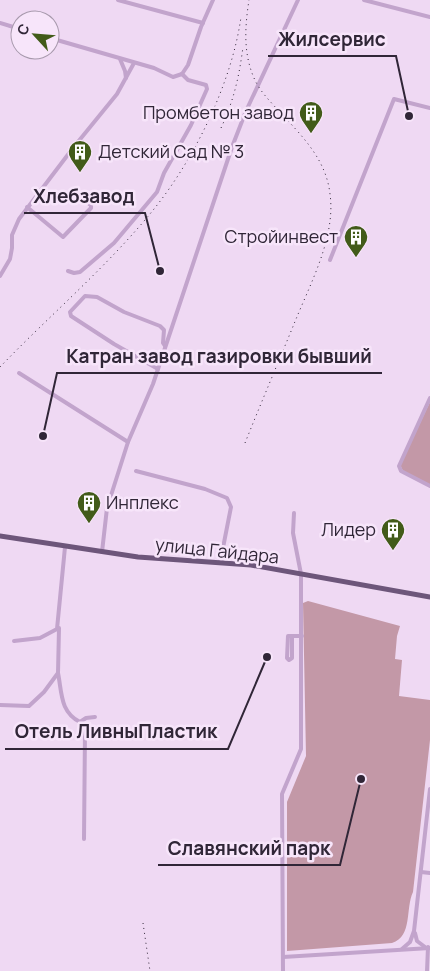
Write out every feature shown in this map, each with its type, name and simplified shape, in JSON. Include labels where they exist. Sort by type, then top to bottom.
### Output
[{"type":"main road","name":"улица Гайдара","points":[[0,536],[138,557],[251,565],[430,597]]},
{"type":"street","points":[[118,0],[203,23]]},
{"type":"street","points":[[60,41],[134,62],[173,77],[182,74],[188,65],[213,0]]},
{"type":"street","points":[[102,552],[107,508],[128,442],[158,369],[209,214],[246,111],[298,0]]},
{"type":"street","points":[[364,0],[430,17]]},
{"type":"street","points":[[120,59],[126,78]]},
{"type":"street","points":[[0,276],[11,255],[11,239],[19,220],[116,94],[134,62]]},
{"type":"street","points":[[68,271],[80,272],[114,244],[160,188],[164,173],[191,125],[207,89],[206,85],[188,80],[182,74]]},
{"type":"street","points":[[330,260],[394,99],[430,108]]},
{"type":"street","points":[[27,208],[63,237],[90,209],[91,205],[89,204]]},
{"type":"street","points":[[158,369],[91,329],[71,316],[70,312],[84,296],[96,297],[124,312],[160,326],[164,330],[163,343],[165,346]]},
{"type":"street","points":[[19,373],[128,442]]},
{"type":"street","points":[[430,398],[399,466],[401,471],[430,486]]},
{"type":"street","points":[[136,471],[205,488],[227,498],[231,507],[220,563]]},
{"type":"street","points":[[283,971],[282,794],[301,749],[301,574],[293,533],[294,514]]},
{"type":"street","points":[[65,547],[59,626],[58,673],[66,710],[71,717],[84,726],[85,731],[84,839]]},
{"type":"street","points":[[14,641],[40,638],[56,631],[59,626]]},
{"type":"street","points":[[292,636],[292,658],[289,660],[287,637],[292,636],[302,636]]},
{"type":"street","points":[[0,704],[26,707],[33,704],[58,673]]},
{"type":"street","points":[[80,722],[86,718],[95,717]]},
{"type":"street","points":[[402,949],[410,942],[414,931],[430,789]]},
{"type":"street","points":[[421,872],[430,873]]},
{"type":"street","points":[[414,931],[417,942],[428,947]]},
{"type":"street","points":[[283,957],[428,947]]},
{"type":"street","points":[[427,971],[428,947]]},
{"type":"shaded area","points":[[430,402],[430,485],[403,471],[400,465]]},
{"type":"shaded area","points":[[308,601],[400,626],[395,659],[402,660],[399,696],[430,700],[430,740],[413,892],[406,928],[399,939],[392,943],[287,951],[287,802],[306,756],[303,603]]},
{"type":"railway","points":[[245,443],[314,277],[325,243],[331,210],[328,181],[318,158],[303,137],[264,94],[250,69],[246,39],[249,0]]},
{"type":"railway","points":[[0,367],[137,230],[169,189],[184,167],[210,118],[229,67],[241,17]]},
{"type":"railway","points":[[221,128],[235,88],[243,47]]},
{"type":"railway","points":[[143,923],[150,971]]},
{"type":"place","name":"Жилсервис","points":[[409,116]]},
{"type":"place","name":"Промбетон завод","points":[[311,134]]},
{"type":"place","name":"Детский Сад № 3","points":[[80,173]]},
{"type":"place","name":"Стройинвест","points":[[356,258]]},
{"type":"place","name":"Хлебзавод","points":[[160,271]]},
{"type":"place","name":"Катран завод газировки бывший","points":[[43,436]]},
{"type":"place","name":"Инплекс","points":[[89,524]]},
{"type":"place","name":"Лидер","points":[[393,551]]},
{"type":"place","name":"Отель ЛивныПластик","points":[[267,657]]},
{"type":"place","name":"Славянский парк","points":[[361,779]]}]
